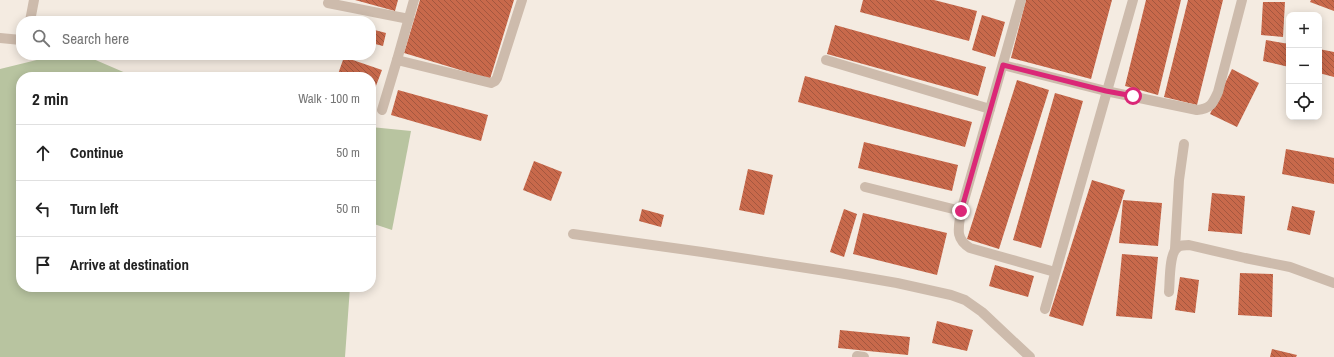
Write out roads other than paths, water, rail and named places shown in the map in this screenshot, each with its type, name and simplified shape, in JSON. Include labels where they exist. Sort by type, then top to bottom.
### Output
[{"type":"street","points":[[31,16],[34,0]]},
{"type":"street","points":[[382,110],[414,0]]},
{"type":"street","points":[[397,60],[491,83],[497,78],[522,0]]},
{"type":"street","points":[[1021,0],[961,211],[958,232],[960,239],[970,248],[1055,272]]},
{"type":"street","points":[[1044,309],[1133,0]]},
{"type":"street","points":[[1003,65],[1106,91],[1197,110],[1204,110],[1212,104],[1218,92],[1242,0]]},
{"type":"street","points":[[328,3],[409,19]]},
{"type":"street","points":[[0,38],[16,40]]},
{"type":"street","points":[[826,60],[990,109]]},
{"type":"street","points":[[1169,292],[1172,256],[1175,248],[1179,180],[1184,144]]},
{"type":"street","points":[[865,187],[961,211]]},
{"type":"street","points":[[573,234],[839,273],[951,294],[965,300],[982,312],[1030,357]]},
{"type":"street","points":[[1175,248],[1182,245],[1189,245],[1290,267],[1334,283]]}]
